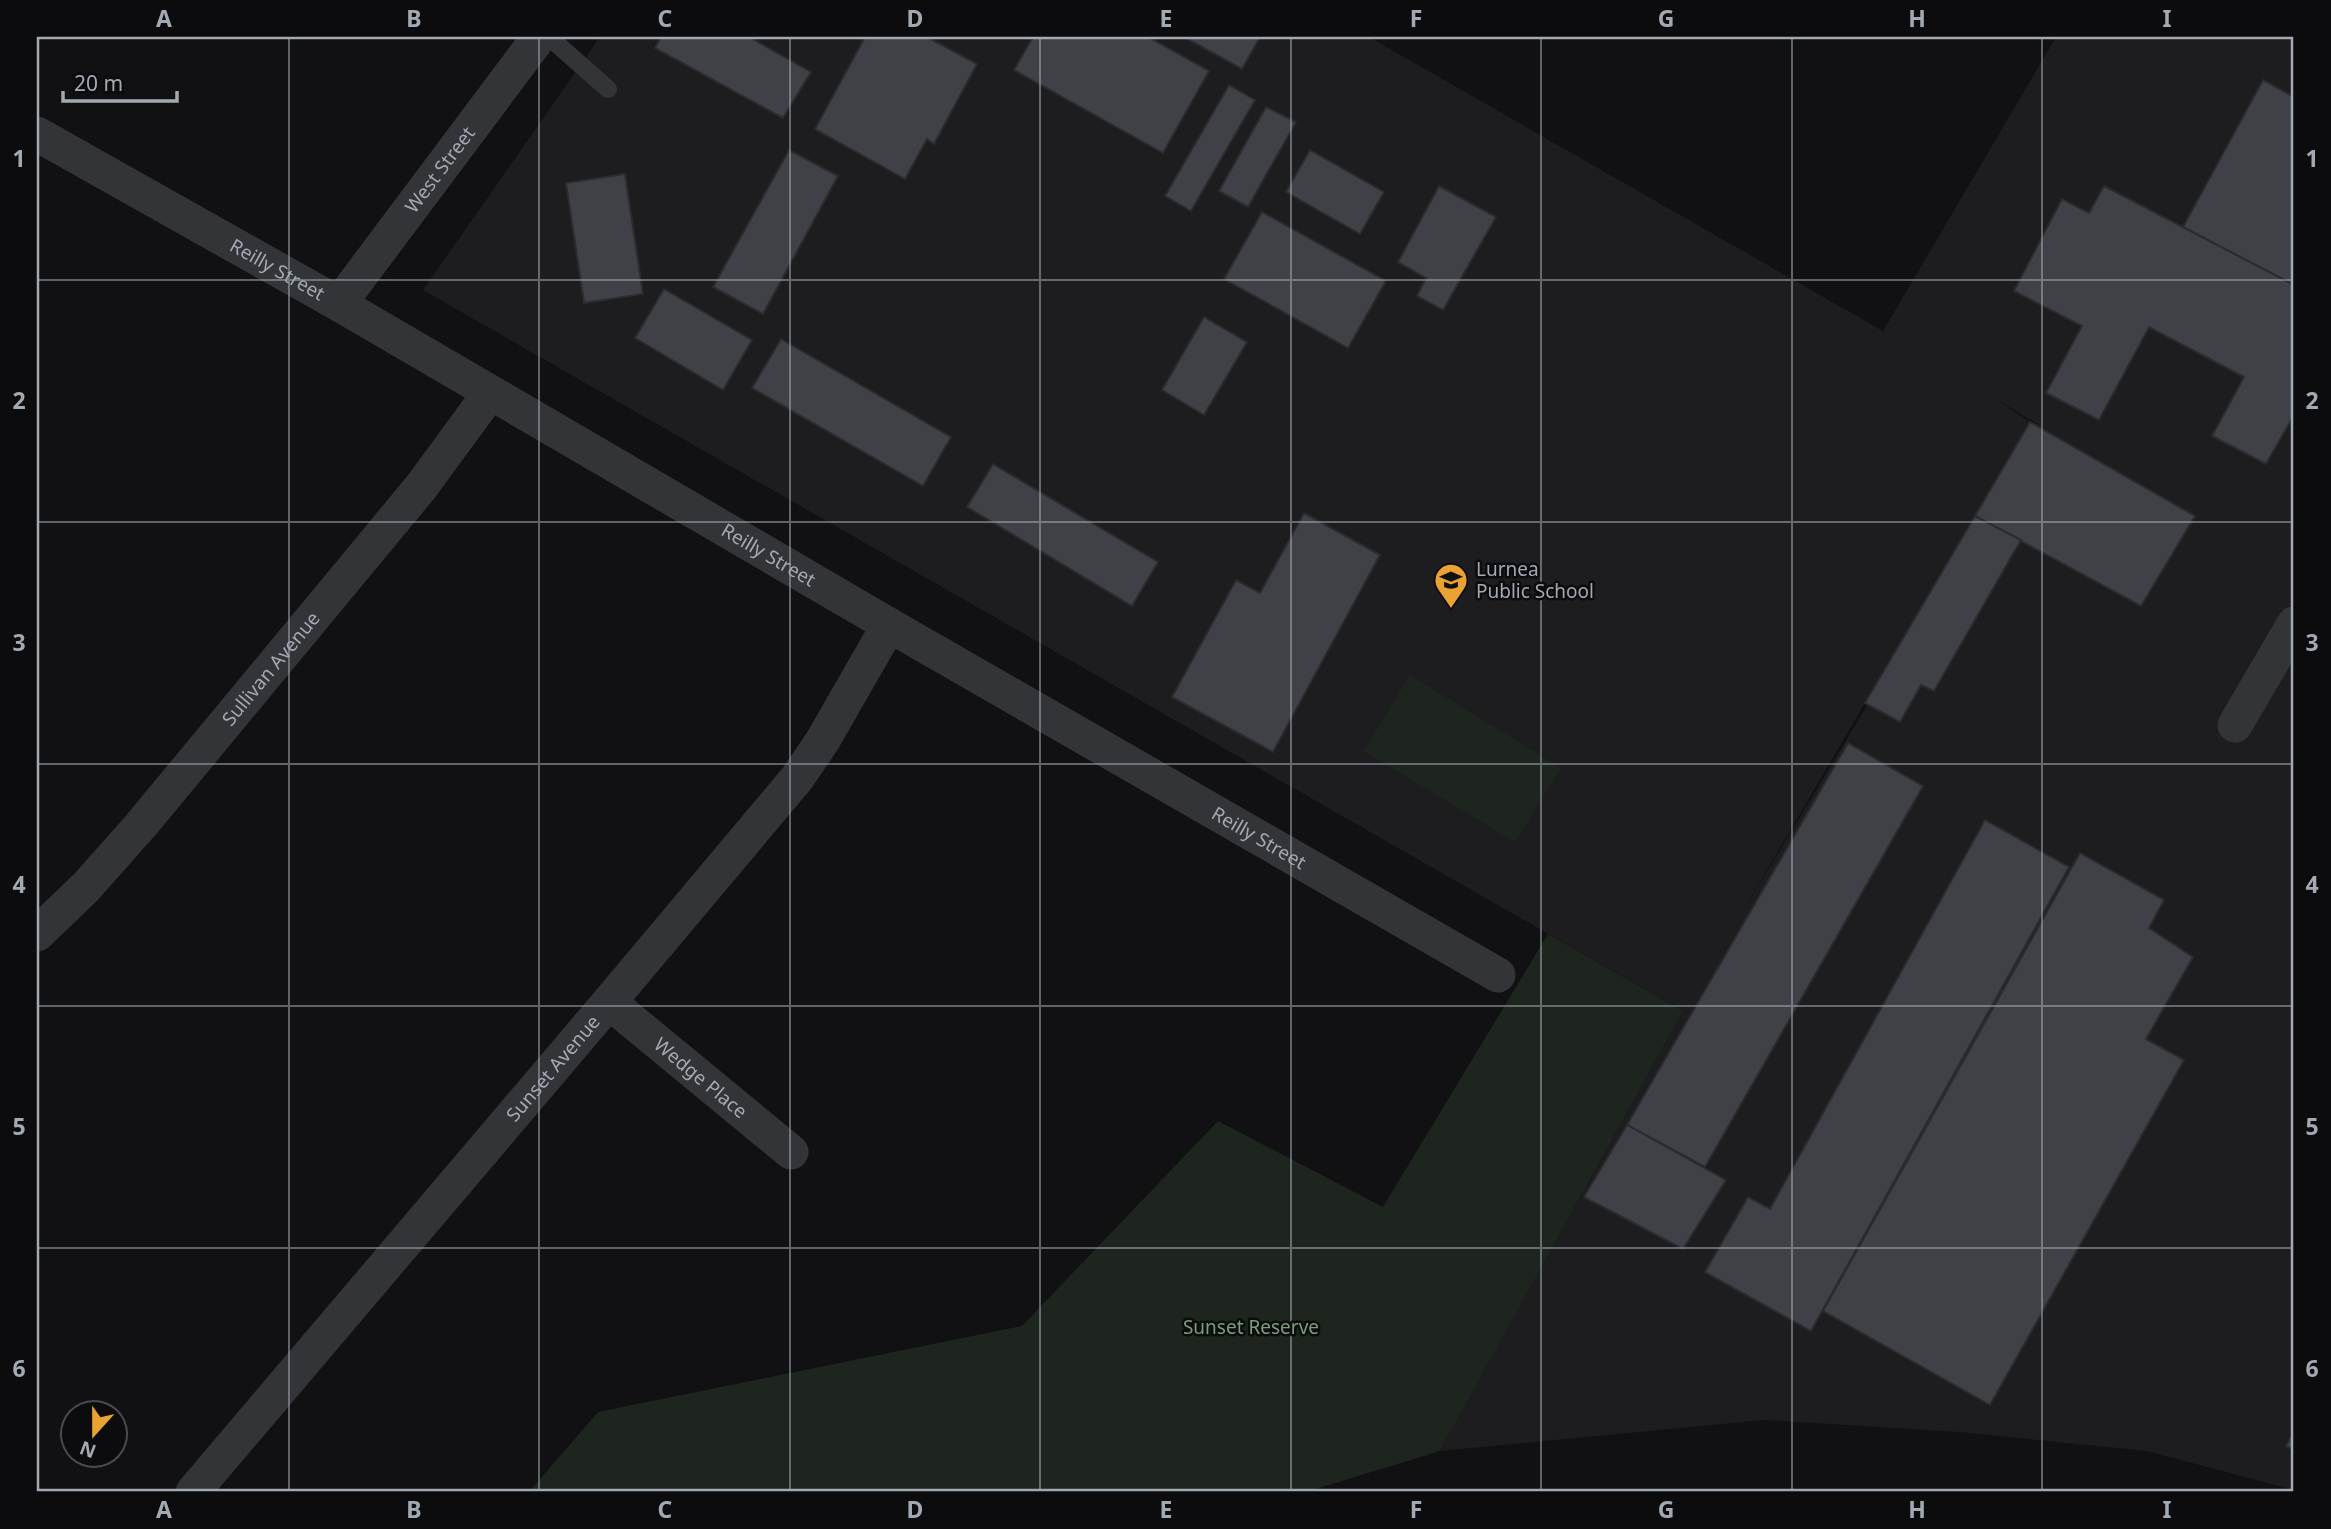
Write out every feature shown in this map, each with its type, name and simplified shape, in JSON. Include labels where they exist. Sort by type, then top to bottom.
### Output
[{"type":"street","name":"West Street","points":[[340,304],[539,37]]},
{"type":"street","name":"Reilly Street","points":[[37,134],[340,304],[889,625],[1498,975]]},
{"type":"street","name":"Sullivan Avenue","points":[[37,934],[86,887],[141,825],[421,487],[490,393]]},
{"type":"street","points":[[2235,725],[2294,624]]},
{"type":"street","name":"Sunset Avenue","points":[[193,1492],[610,1003],[804,769],[889,625]]},
{"type":"street","name":"Wedge Place","points":[[610,1003],[792,1152]]},
{"type":"lane","points":[[549,37],[608,89]]},
{"type":"shaded area","points":[[600,37],[1369,37],[1883,331],[2056,37],[2294,37],[2294,1490],[2147,1451],[1959,1432],[1764,1420],[1440,1451],[1683,1011],[423,290]],"holes":[[[1994,398],[2037,424],[1740,916],[2030,422]]]},
{"type":"green space","points":[[1410,675],[1561,768],[1515,842],[1364,751]]},
{"type":"green space","name":"Sunset Reserve","points":[[1548,934],[1683,1011],[1440,1451],[1306,1492],[529,1492],[598,1412],[1022,1326],[1218,1121],[1383,1207]]},
{"type":"building","points":[[661,37],[749,37],[811,72],[783,118],[655,48]]},
{"type":"building","points":[[865,37],[927,37],[977,64],[934,144],[927,139],[905,179],[815,129]]},
{"type":"building","points":[[1033,37],[1148,37],[1209,71],[1163,153],[1014,70]]},
{"type":"building","points":[[1184,37],[1260,37],[1242,69]]},
{"type":"building","points":[[2263,80],[2294,97],[2294,285],[2183,227]]},
{"type":"building","points":[[1229,85],[1255,100],[1191,211],[1165,196]]},
{"type":"building","points":[[1266,107],[1296,122],[1248,207],[1219,191]]},
{"type":"building","points":[[789,150],[838,176],[763,314],[713,287]]},
{"type":"building","points":[[1310,150],[1384,192],[1360,234],[1286,192]]},
{"type":"building","points":[[625,174],[643,294],[584,303],[566,183]]},
{"type":"building","points":[[1439,186],[1496,217],[1443,310],[1417,296],[1426,278],[1398,262]]},
{"type":"building","points":[[2104,186],[2294,285],[2294,415],[2266,464],[2212,436],[2244,377],[2149,327],[2099,420],[2046,393],[2082,326],[2014,291],[2062,199],[2089,213]]},
{"type":"building","points":[[1262,212],[1386,281],[1348,348],[1224,279]]},
{"type":"building","points":[[664,289],[752,340],[723,390],[635,338]]},
{"type":"building","points":[[1204,317],[1247,342],[1204,415],[1162,390]]},
{"type":"building","points":[[781,339],[951,437],[923,486],[752,388]]},
{"type":"building","points":[[2030,422],[2195,516],[2141,606],[1975,516]]},
{"type":"building","points":[[993,464],[1158,562],[1132,606],[967,507]]},
{"type":"building","points":[[1304,513],[1380,555],[1273,752],[1172,697],[1236,580],[1260,593]]},
{"type":"building","points":[[1975,516],[2021,540],[1934,691],[1921,685],[1900,722],[1865,703]]},
{"type":"building","points":[[1848,743],[1923,786],[1705,1167],[1627,1125]]},
{"type":"building","points":[[1985,820],[2069,867],[1811,1331],[1705,1272],[1748,1197],[1770,1209]]},
{"type":"building","points":[[2080,853],[2164,900],[2149,928],[2193,957],[2146,1039],[2184,1060],[1990,1405],[1823,1311]]},
{"type":"building","points":[[1627,1125],[1726,1180],[1683,1249],[1584,1197]]},
{"type":"building","points":[[2294,1432],[2294,1450],[2286,1446]]},
{"type":"place","name":"Lurnea Public School","points":[[1451,610]]}]
